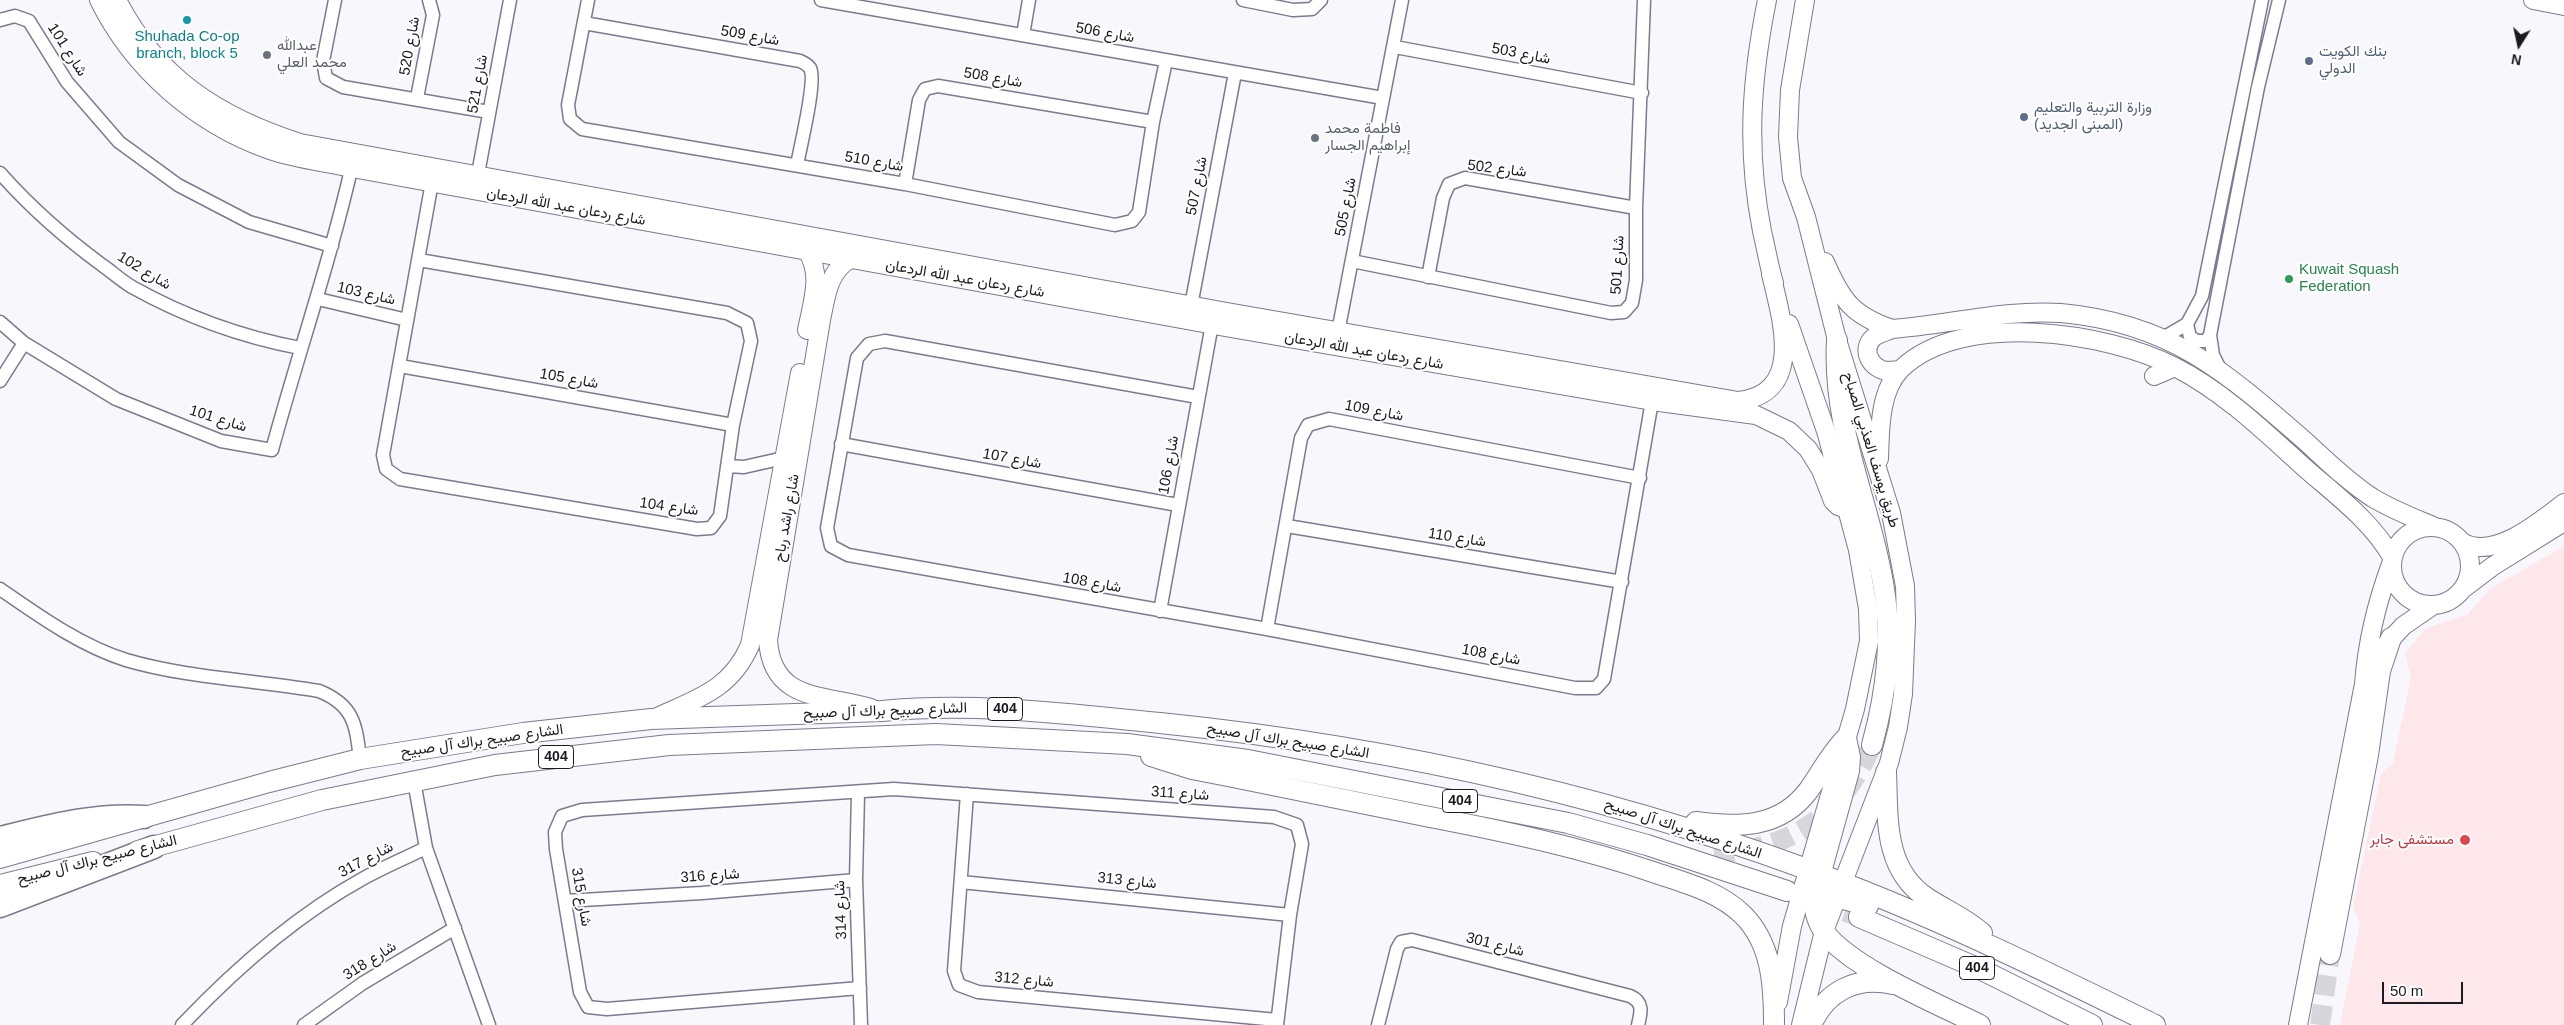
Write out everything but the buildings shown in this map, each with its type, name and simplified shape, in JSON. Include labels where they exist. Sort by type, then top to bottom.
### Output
[{"type":"highway","points":[[0,838],[97,817],[113,815],[144,816]]},
{"type":"highway","points":[[0,906],[154,847]]},
{"type":"main road","points":[[1836,340],[1836,378],[1841,415],[1879,563],[1888,618],[1888,673],[1882,708],[1872,745]]},
{"type":"main road","points":[[2330,954],[2368,755],[2380,671],[2390,638]]},
{"type":"main road","name":"الشارع صبيح براك آل صبيح","points":[[0,858],[144,816],[360,760],[523,733],[652,719],[882,711],[920,707],[1015,709],[1239,731],[1319,743],[1521,782],[1653,817],[1814,872],[1839,889],[1993,946]]},
{"type":"main road","name":"الشارع صبيح براك آل صبيح","points":[[0,885],[154,847],[322,800],[495,765],[572,754],[718,742],[936,734],[1127,744],[1248,760],[1568,823],[1647,845],[1800,894],[1839,889]]},
{"type":"main road","points":[[1653,817],[1732,826],[1756,824],[1771,819],[1802,798],[1846,738]]},
{"type":"main road","points":[[1846,738],[1850,757],[1849,771],[1814,872],[1800,894],[1815,912],[1824,931],[1844,952],[1904,987],[1980,1025]]},
{"type":"main road","points":[[1127,744],[1154,757],[1192,769],[1559,843],[1624,862],[1708,892],[1737,909],[1751,924],[1762,942],[1773,982],[1774,1024]]},
{"type":"main road","points":[[1314,773],[1342,770],[1374,774],[1528,805],[1613,827],[1678,847],[1714,853]]},
{"type":"main road","points":[[1886,772],[1888,832],[1902,872],[1918,891],[1974,926],[1993,946]]},
{"type":"main road","name":"404","points":[[1859,917],[1982,970],[2092,1025]]},
{"type":"main road","name":"404","points":[[1993,946],[2155,1025]]},
{"type":"main road","points":[[1811,1025],[1818,1010],[1827,999],[1847,986],[1875,982],[1904,987]]},
{"type":"street","name":"شارع ردعان عبد الله الردعان","points":[[99,0],[124,43],[153,76],[189,106],[235,127]]},
{"type":"street","name":"شارع ردعان عبد الله الردعان","points":[[117,0],[142,39],[165,66],[190,90],[235,127],[271,150],[478,174],[1068,291],[1212,324],[1738,401],[1758,396]]},
{"type":"street","name":"شارع 520","points":[[335,0],[323,61],[326,78],[343,86],[489,112]]},
{"type":"street","name":"شارع 520","points":[[417,98],[433,15],[429,0]]},
{"type":"street","name":"شارع 521","points":[[478,174],[510,0]]},
{"type":"street","name":"شارع 510","points":[[588,0],[568,105],[570,119],[582,130],[905,184],[1115,225],[1132,221],[1139,212],[1153,122],[1166,61]]},
{"type":"street","name":"شارع 506","points":[[821,0],[877,5],[1023,35],[1383,98]]},
{"type":"street","points":[[1023,35],[1029,0]]},
{"type":"street","points":[[1243,0],[1293,10],[1312,9],[1321,0]]},
{"type":"street","name":"شارع 505","points":[[1338,332],[1383,98],[1395,47],[1402,0]]},
{"type":"street","name":"شارع 501","points":[[1352,261],[1611,313],[1624,312],[1632,303],[1636,280],[1636,208],[1642,93],[1644,0]]},
{"type":"street","points":[[1756,0],[1758,45]]},
{"type":"street","points":[[1756,415],[1763,412],[1765,404],[1758,396],[1774,384],[1782,371],[1784,356],[1782,321],[1754,188],[1750,138],[1758,45],[1767,0]]},
{"type":"street","points":[[2163,338],[2187,324],[2202,296],[2262,0]]},
{"type":"street","points":[[2220,370],[2213,355],[2210,335],[2256,97],[2279,0]]},
{"type":"street","points":[[2533,0],[2564,6]]},
{"type":"street","name":"طريق يوسف العذبي الصباح","points":[[1801,1025],[1824,931],[1886,772],[1898,727],[1903,694],[1906,621],[1905,586],[1898,543],[1836,340],[1806,218],[1792,178],[1788,137],[1790,90],[1795,51],[1805,2]]},
{"type":"street","name":"شارع 101","points":[[0,20],[15,16],[29,21],[66,82],[119,142],[178,185],[249,222],[332,246]]},
{"type":"street","name":"شارع 509","points":[[584,23],[800,61],[807,64],[811,69],[812,85],[797,166]]},
{"type":"street","name":"شارع 503","points":[[1395,47],[1642,93]]},
{"type":"street","name":"شارع 507","points":[[1191,306],[1235,73]]},
{"type":"street","name":"شارع 508","points":[[905,184],[919,100],[925,89],[938,86],[1153,122]]},
{"type":"street","name":"شارع ردعان عبد الله الردعان","points":[[353,161],[432,182],[807,251],[981,274]]},
{"type":"street","name":"شارع 101","points":[[0,322],[24,343],[116,399],[222,441],[272,450],[300,348],[318,299],[353,161]]},
{"type":"street","name":"شارع 102","points":[[0,173],[24,200],[70,242],[132,286],[177,309],[251,337],[300,348]]},
{"type":"street","name":"شارع 502","points":[[1428,277],[1443,198],[1449,184],[1465,178],[1636,208]]},
{"type":"street","name":"شارع 104","points":[[419,260],[727,313],[747,322],[751,341],[733,425],[720,516],[711,528],[697,529],[400,479],[386,469],[383,455],[432,182]]},
{"type":"street","points":[[1806,218],[1832,277],[1847,304],[1868,321],[1892,329]]},
{"type":"street","name":"شارع راشد رباح","points":[[807,251],[822,284],[821,320],[772,606],[768,649],[775,668],[795,689],[814,696],[882,711]]},
{"type":"street","name":"شارع راشد رباح","points":[[652,719],[716,689],[737,670],[744,658],[753,637],[784,458],[822,284],[850,258]]},
{"type":"street","points":[[1771,274],[1826,431],[1864,579],[1869,641],[1861,685],[1846,738]]},
{"type":"street","name":"شارع ردعان عبد الله الردعان","points":[[1068,291],[1191,306],[1338,332],[1652,401],[1756,415],[1779,424],[1799,439],[1815,459],[1833,500],[1838,506],[1847,509]]},
{"type":"street","name":"شارع 103","points":[[318,299],[407,320]]},
{"type":"street","points":[[2432,606],[2413,601],[2398,589],[2392,577],[2392,561],[2372,528],[2248,417],[2199,381],[2148,354],[2105,341],[2054,333],[2025,332],[1968,338],[1940,346],[1900,370],[1888,371],[1877,367],[1869,360],[1867,351],[1869,342],[1875,336],[1892,329],[2000,314],[2060,313],[2116,322],[2163,338],[2220,370],[2353,483],[2394,509],[2450,532],[2471,548],[2500,544],[2522,533],[2564,503]]},
{"type":"street","name":"شارع 106","points":[[1160,612],[1212,324]]},
{"type":"street","points":[[2187,324],[2190,337],[2197,341],[2206,340],[2210,335]]},
{"type":"street","name":"شارع 108","points":[[1198,397],[885,341],[873,342],[865,346],[857,358],[827,528],[831,546],[848,556],[1268,630],[1575,688],[1596,688],[1604,679],[1652,401]]},
{"type":"street","points":[[0,381],[24,343]]},
{"type":"street","name":"شارع 105","points":[[400,366],[733,425]]},
{"type":"street","points":[[2154,376],[2175,367]]},
{"type":"street","points":[[1879,477],[1880,441],[1887,392],[1900,370]]},
{"type":"street","name":"شارع 109","points":[[1268,630],[1301,438],[1308,425],[1329,419],[1640,478]]},
{"type":"street","name":"شارع 107","points":[[841,444],[1178,505]]},
{"type":"street","points":[[727,466],[744,467],[784,458]]},
{"type":"street","points":[[2364,684],[2380,652],[2390,638],[2403,626],[2432,606],[2444,603],[2455,597],[2493,566],[2564,522]]},
{"type":"street","name":"شارع 110","points":[[1287,526],[1622,582]]},
{"type":"street","points":[[2297,1024],[2364,684],[2368,648],[2380,595],[2400,542],[2412,531],[2435,527]]},
{"type":"street","points":[[2462,542],[2470,565],[2469,577],[2464,588]]},
{"type":"street","points":[[0,589],[71,635],[125,660],[153,667],[319,690],[330,695],[348,710],[353,721],[360,760]]},
{"type":"street","points":[[414,781],[426,848],[489,1025]]},
{"type":"street","name":"شارع 311","points":[[858,793],[894,790],[967,794],[1274,817],[1297,826],[1302,844],[1290,915],[1277,1022]]},
{"type":"street","name":"شارع 314","points":[[858,793],[856,880],[861,1025]]},
{"type":"street","name":"شارع 315","points":[[858,793],[582,810],[562,816],[556,832],[556,849],[580,992],[588,1007],[607,1010],[860,988]]},
{"type":"street","name":"شارع 312","points":[[967,794],[954,971],[959,985],[978,992],[1277,1022]]},
{"type":"street","name":"شارع 317","points":[[182,1025],[242,966],[290,925],[364,878],[426,848]]},
{"type":"street","name":"شارع 316","points":[[566,901],[702,893],[856,880]]},
{"type":"street","name":"شارع 313","points":[[961,882],[1290,915]]},
{"type":"street","points":[[1774,1024],[1800,894]]},
{"type":"street","name":"شارع 318","points":[[304,1025],[363,983],[455,928]]},
{"type":"street","name":"شارع 301","points":[[1378,1025],[1397,949],[1402,942],[1412,940],[1630,996],[1635,998],[1641,1008],[1638,1025]]},
{"type":"shaded area","name":"مستشفى جابر","points":[[2564,546],[2564,1025],[2340,1025],[2360,923],[2353,907],[2381,774],[2393,763],[2411,676],[2405,653],[2425,629],[2468,614],[2490,589]]},
{"type":"tunnel","points":[[1714,853],[1741,851],[1766,845],[1789,836],[1810,824],[1829,809],[1846,791],[1860,770],[1872,745]]},
{"type":"tunnel","points":[[1817,901],[1859,917]]},
{"type":"tunnel","points":[[2320,1025],[2330,954]]},
{"type":"place","name":"Shuhada Co-op branch, block 5","points":[[187,20]]},
{"type":"place","name":"عبدالله محمد العلي","points":[[267,55]]},
{"type":"place","name":"بنك الكويت الدولي","points":[[2309,61]]},
{"type":"place","name":"وزارة التربية والتعليم (المبنى الجديد)","points":[[2024,117]]},
{"type":"place","name":"فاطمة محمد إبراهيم الجسار","points":[[1315,138]]},
{"type":"place","name":"Kuwait Squash Federation","points":[[2289,279]]},
{"type":"place","name":"مستشفى جابر","points":[[2465,840]]}]
